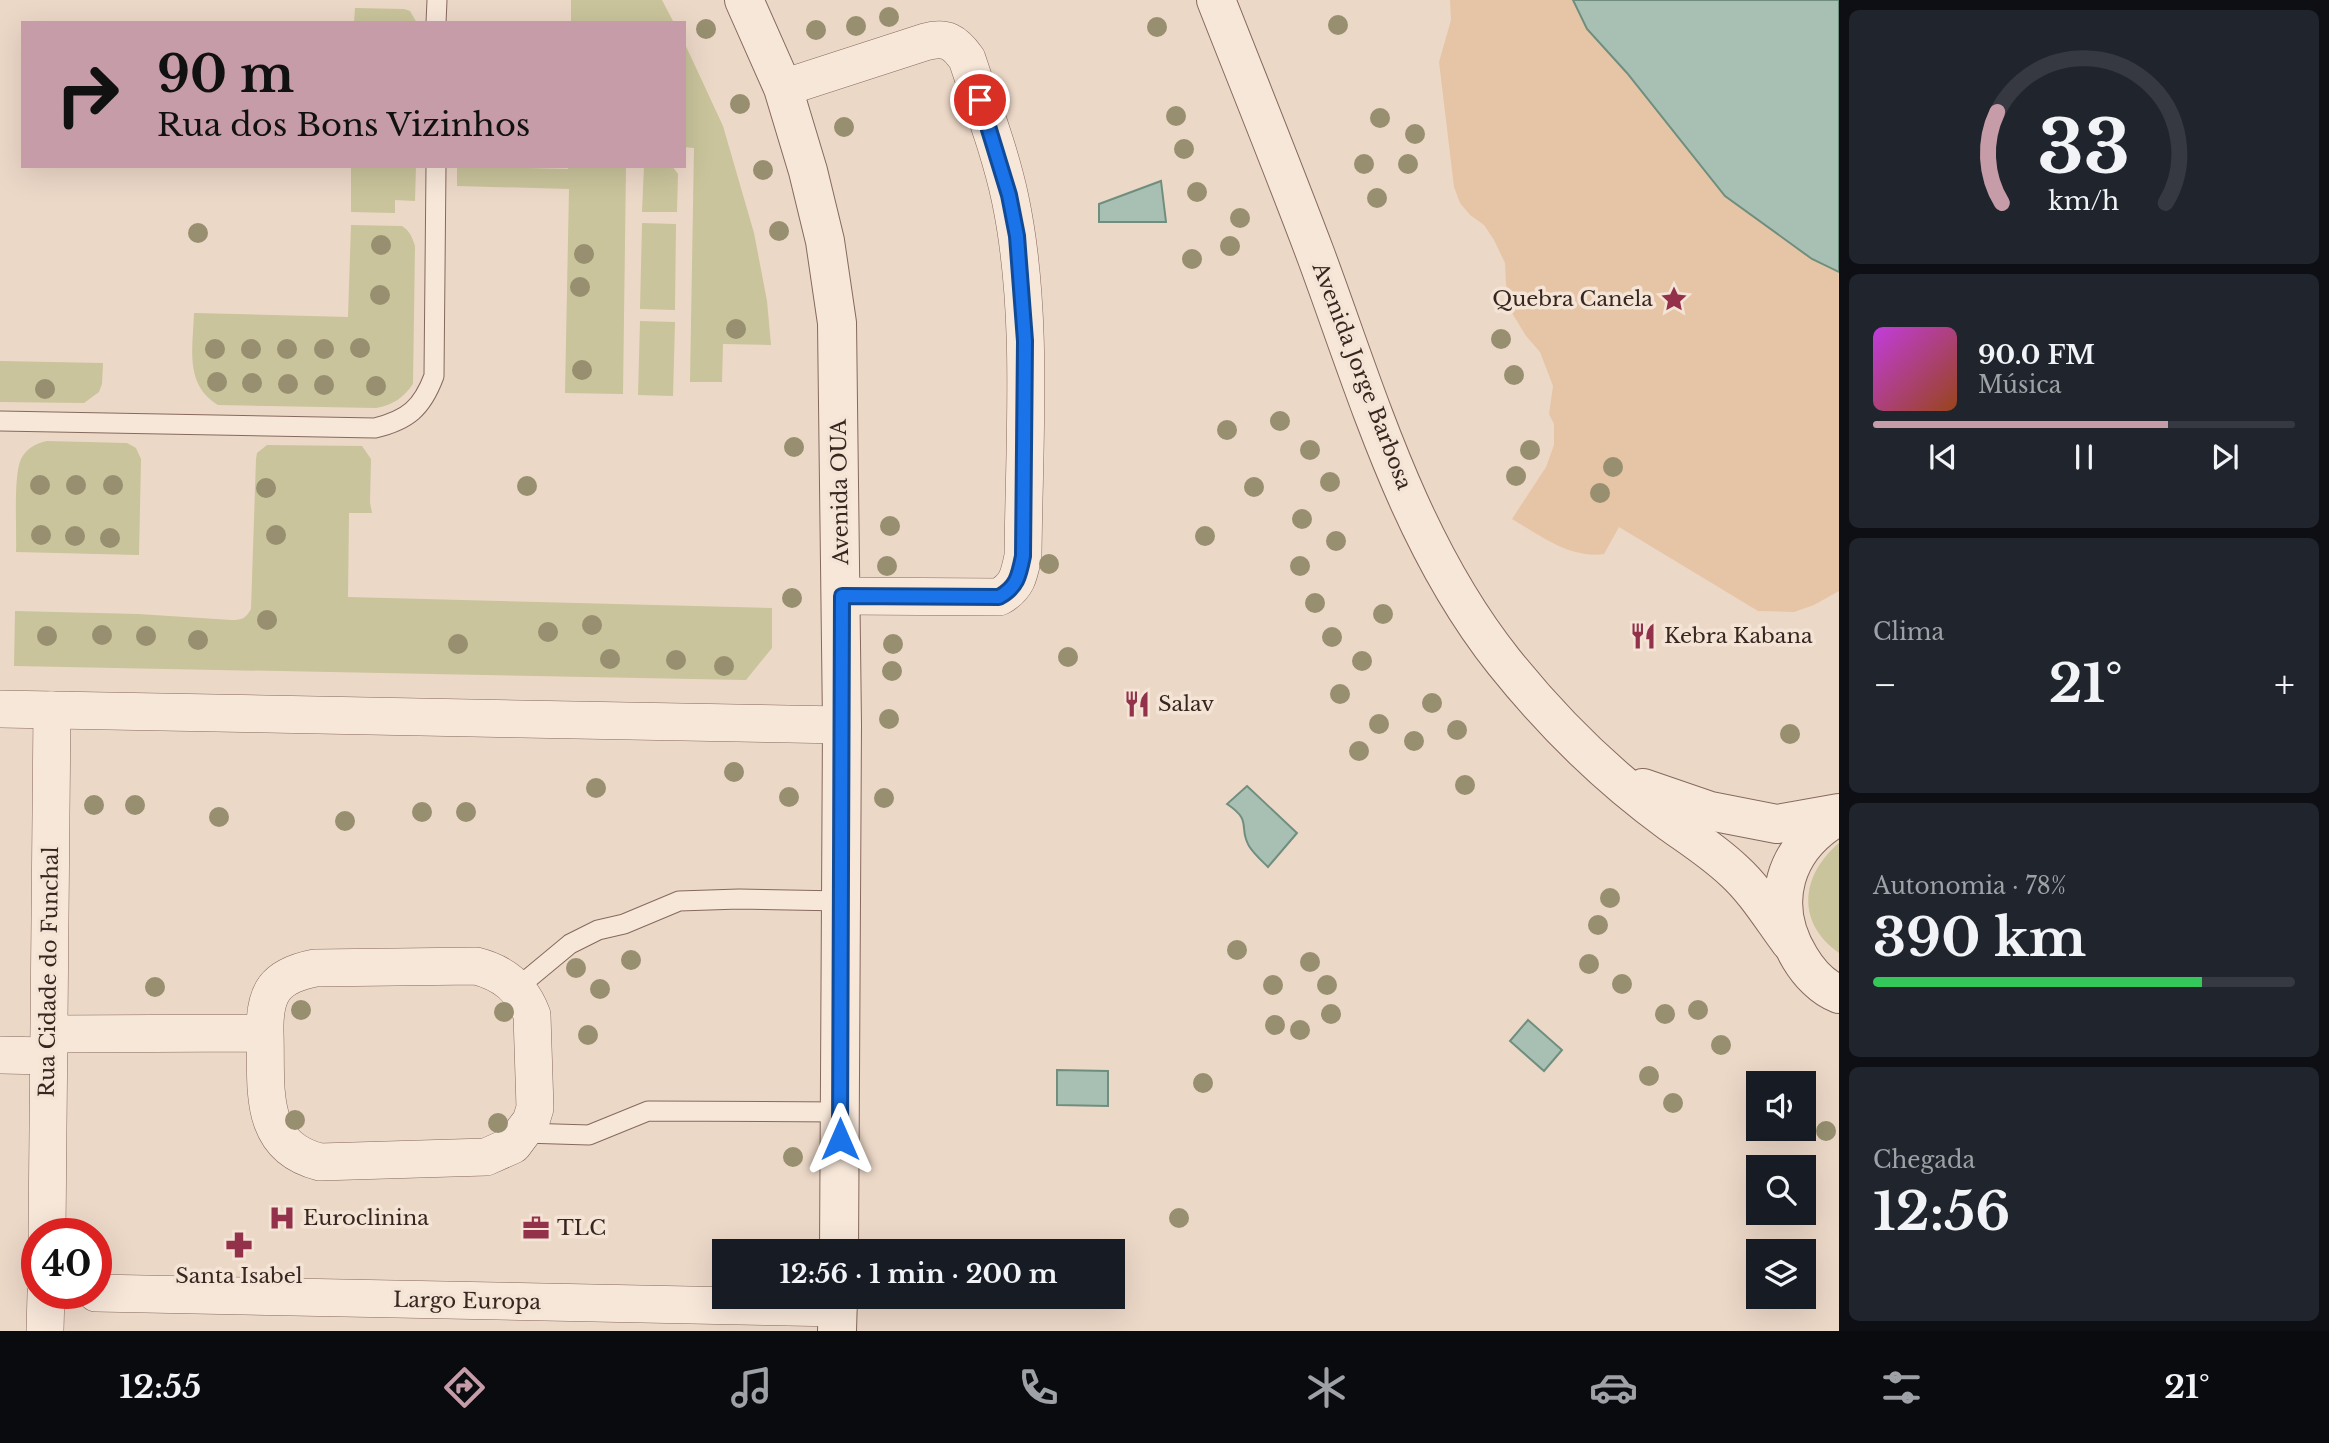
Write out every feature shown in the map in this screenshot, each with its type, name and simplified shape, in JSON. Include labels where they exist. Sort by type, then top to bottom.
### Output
[{"type":"street","name":"Avenida OUA","points":[[744,0],[783,88],[808,171],[837,323],[842,596],[839,1239]]},
{"type":"street","name":"Avenida Jorge Barbosa","points":[[1216,0],[1315,253],[1373,417],[1432,548],[1464,604],[1503,661],[1555,720],[1621,781],[1736,872],[1790,942],[1805,967],[1838,996]]},
{"type":"street","points":[[783,88],[937,38],[948,41],[959,48],[967,60],[1009,195],[1017,236],[1025,341],[1023,556],[1018,580],[1012,590],[999,597],[842,596]]},
{"type":"street","points":[[0,709],[842,724]]},
{"type":"street","name":"Rua Cidade do Funchal","points":[[47,1218],[52,710]]},
{"type":"street","name":"Avenida Jorge Barbosa","points":[[1621,781],[1710,811],[1777,824],[1839,815]]},
{"type":"street","points":[[1790,942],[1783,910],[1786,878],[1799,850],[1820,827],[1839,815]]},
{"type":"street","points":[[476,966],[493,970],[517,988],[527,1001],[532,1015],[534,1108],[524,1133],[513,1145],[486,1157],[320,1162],[293,1151],[272,1126],[267,1110],[264,1008],[278,985],[295,974],[316,968],[476,966]]},
{"type":"street","points":[[0,1055],[49,1045],[265,1033]]},
{"type":"street","name":"Largo Europa","points":[[112,1293],[837,1312]]},
{"type":"street","points":[[45,1331],[46,1309]]},
{"type":"lane","points":[[436,21],[437,0]]},
{"type":"lane","points":[[0,421],[375,429],[394,424],[413,412],[427,396],[434,376],[436,168]]},
{"type":"lane","points":[[517,988],[570,944],[598,930],[624,924],[679,901],[842,901]]},
{"type":"lane","points":[[524,1133],[589,1135],[648,1111],[840,1112]]},
{"type":"shaded area","points":[[571,0],[662,0],[673,21],[571,21]]},
{"type":"shaded area","points":[[1573,0],[1839,0],[1839,272],[1812,259],[1725,196],[1627,73],[1587,29]]},
{"type":"shaded area","points":[[355,8],[404,9],[410,11],[416,21],[354,21]]},
{"type":"shaded area","points":[[686,46],[723,126],[754,233],[767,301],[771,345],[723,344],[722,382],[690,382],[694,148],[686,147]]},
{"type":"shaded area","points":[[351,168],[416,168],[415,201],[395,200],[395,213],[351,212]]},
{"type":"shaded area","points":[[457,168],[626,168],[623,394],[565,393],[569,189],[457,186]]},
{"type":"shaded area","points":[[644,168],[674,168],[678,174],[677,212],[642,212]]},
{"type":"shaded area","points":[[1161,181],[1166,222],[1099,222],[1099,204]]},
{"type":"shaded area","points":[[642,223],[676,224],[675,310],[640,309]]},
{"type":"shaded area","points":[[351,225],[402,226],[413,240],[413,384],[397,400],[376,408],[218,405],[207,396],[195,376],[192,352],[194,313],[348,317]]},
{"type":"shaded area","points":[[640,321],[675,322],[673,396],[638,395]]},
{"type":"shaded area","points":[[0,361],[103,363],[102,384],[99,392],[84,403],[0,402]]},
{"type":"shaded area","points":[[47,441],[127,443],[136,448],[141,459],[139,555],[16,552],[16,490],[21,459],[29,449]]},
{"type":"shaded area","points":[[267,445],[362,446],[371,459],[372,513],[349,513],[348,597],[772,608],[772,648],[746,680],[14,666],[15,611],[232,620],[245,616],[251,609],[256,459],[257,453]]},
{"type":"shaded area","points":[[1247,786],[1297,833],[1268,867],[1249,846],[1240,815],[1227,804]]},
{"type":"shaded area","points":[[1839,843],[1839,953],[1825,941],[1815,927],[1808,898],[1817,869]]},
{"type":"shaded area","points":[[1528,1020],[1562,1050],[1544,1071],[1510,1041]]},
{"type":"shaded area","points":[[1057,1070],[1108,1071],[1108,1106],[1057,1105]]},
{"type":"sand","name":"Quebra Canela","points":[[1450,0],[1573,0],[1588,29],[1627,73],[1812,259],[1839,272],[1839,591],[1814,605],[1794,612],[1758,611],[1619,527],[1604,554],[1591,555],[1555,544],[1512,519],[1546,467],[1554,445],[1554,424],[1549,414],[1553,386],[1540,352],[1512,313],[1505,263],[1494,240],[1484,225],[1460,203],[1454,187],[1439,62],[1451,20]]},
{"type":"place","name":"Quebra Canela","points":[[1674,299]]},
{"type":"place","name":"Kebra Kabana","points":[[1643,636]]},
{"type":"place","name":"Salav","points":[[1137,704]]},
{"type":"place","name":"Euroclinina","points":[[282,1218]]},
{"type":"place","name":"TLC","points":[[536,1228]]},
{"type":"place","name":"Santa Isabel","points":[[239,1245]]},
{"type":"route","points":[[840,1139],[842,596],[999,597],[1012,590],[1018,580],[1023,556],[1025,341],[1017,236],[1009,195],[980,100]]}]
